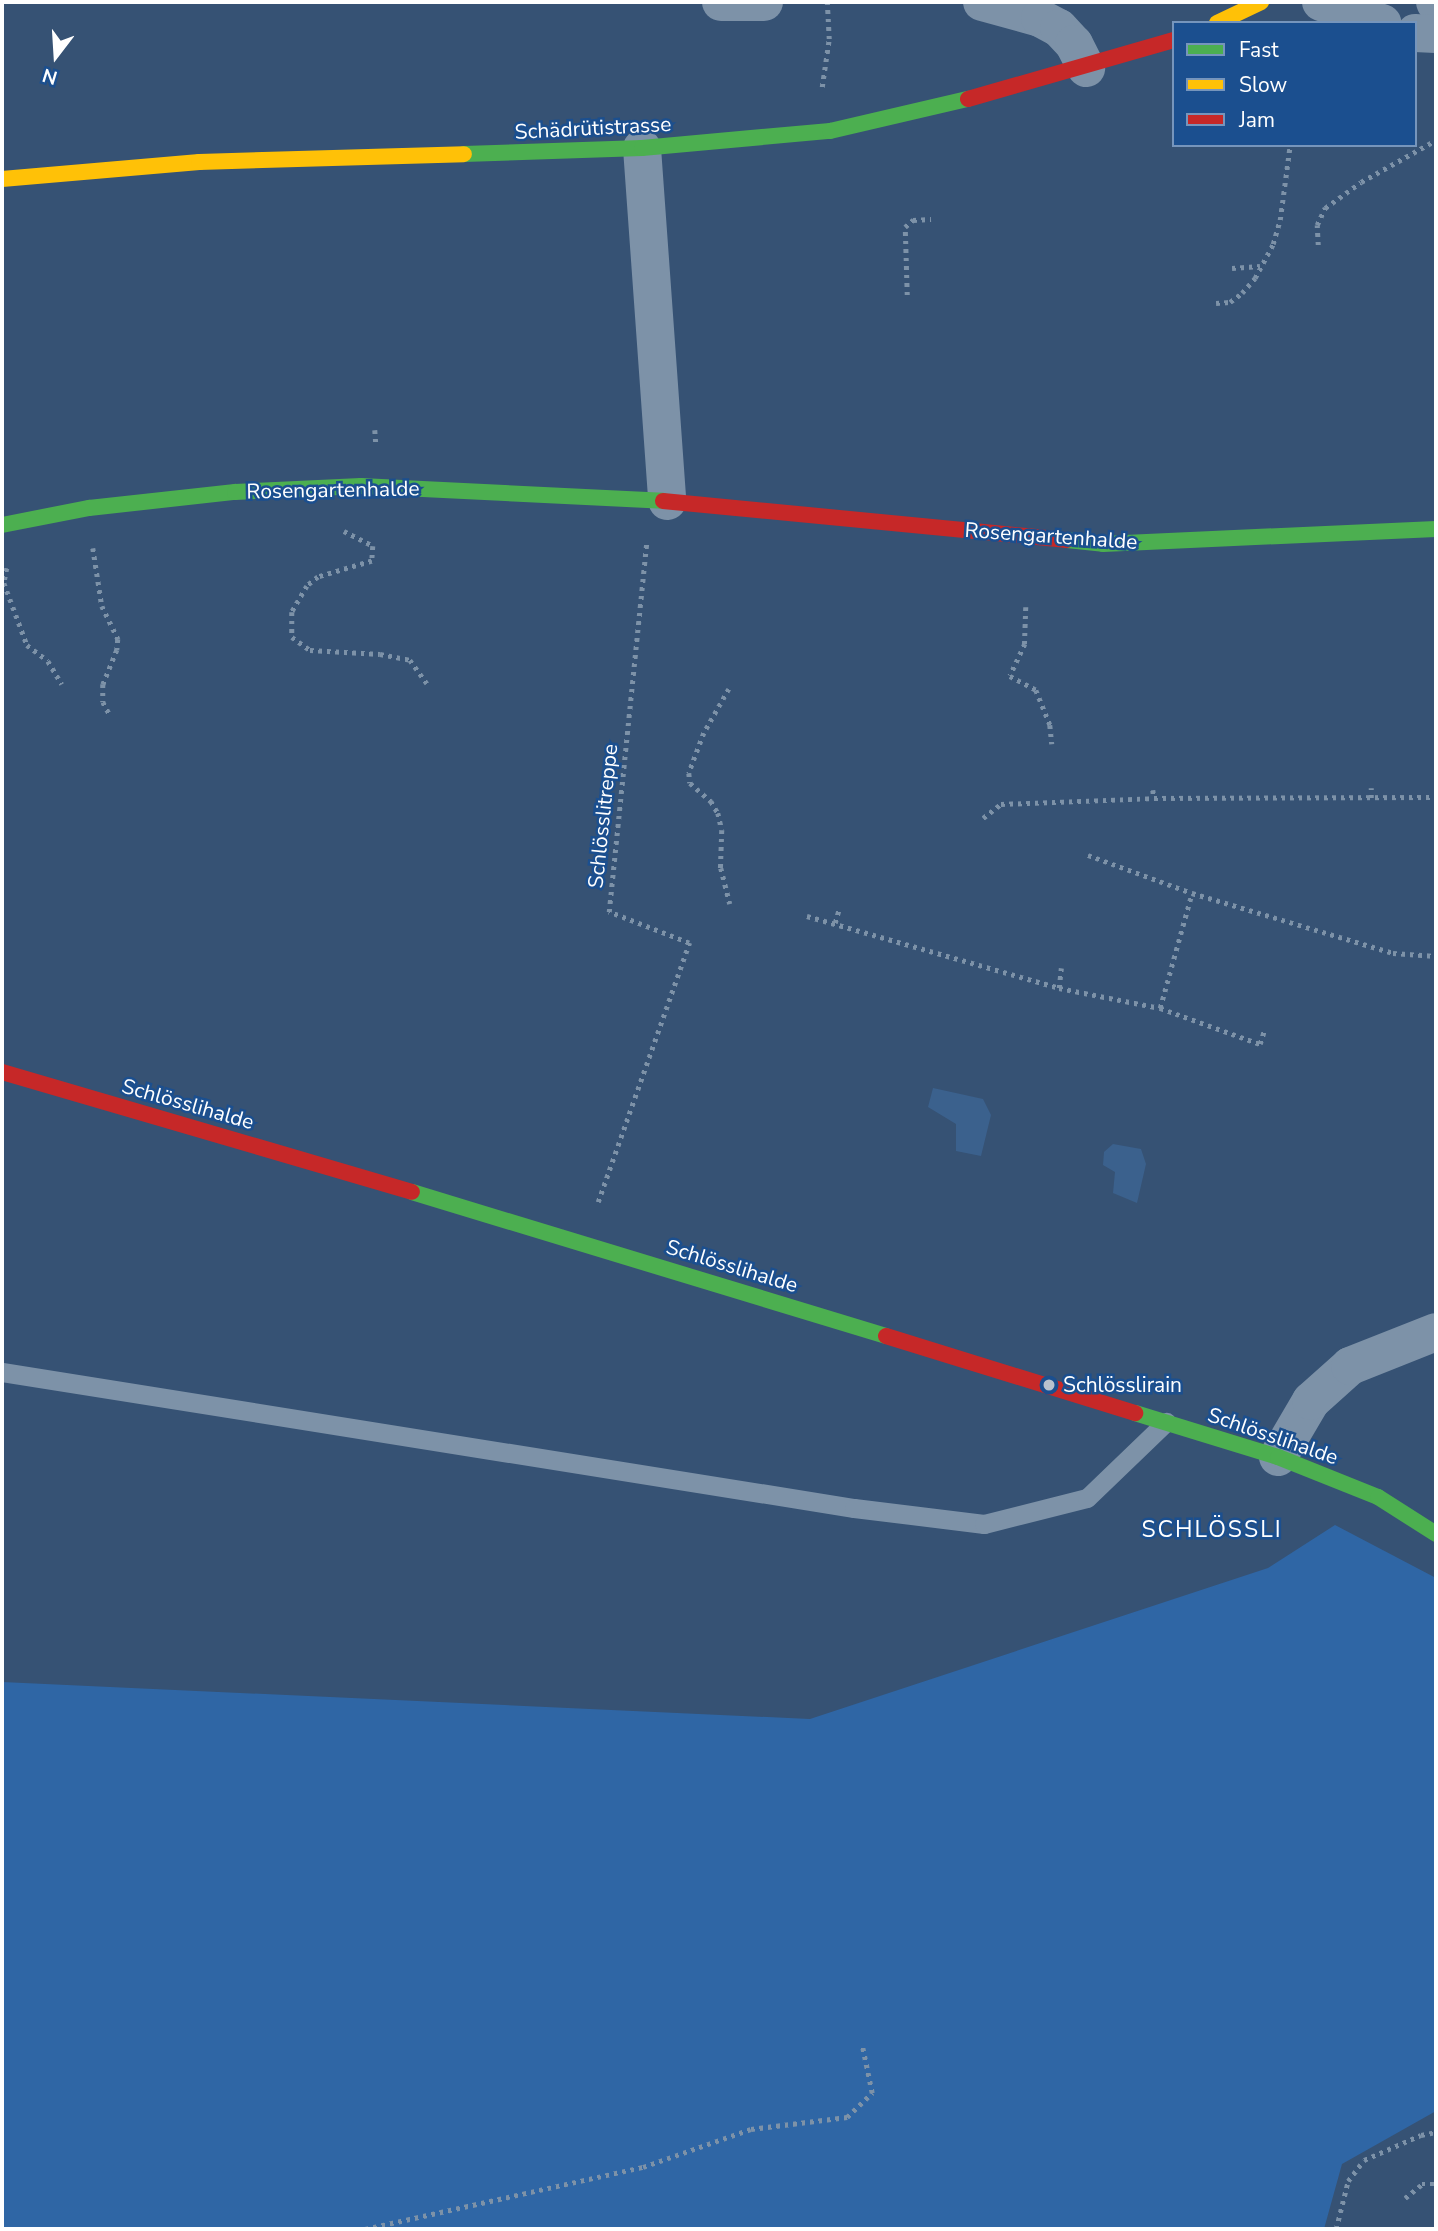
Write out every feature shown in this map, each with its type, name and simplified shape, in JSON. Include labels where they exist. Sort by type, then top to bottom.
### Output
[{"type":"main road","points":[[1221,21],[1261,2]]},
{"type":"main road","name":"Schädrütistrasse","points":[[2,179],[199,162],[642,148],[830,131],[933,108],[1086,68],[1172,41]]},
{"type":"main road","name":"Rosengartenhalde","points":[[2,525],[89,508],[322,486],[444,488],[658,515],[1103,544],[1436,529]]},
{"type":"main road","name":"Schlösslihalde","points":[[2,1072],[577,1240],[1278,1457],[1378,1497],[1436,1534]]},
{"type":"street","points":[[721,2],[764,2]]},
{"type":"street","points":[[982,2],[1040,18],[1059,28],[1074,44],[1086,68]]},
{"type":"street","points":[[1321,2],[1376,21]]},
{"type":"street","points":[[1417,33],[1436,34]]},
{"type":"street","points":[[642,148],[658,515]]},
{"type":"street","points":[[1278,1457],[1311,1401],[1350,1366],[1436,1332]]},
{"type":"lane","points":[[2,1372],[840,1506],[984,1524],[1087,1498],[1166,1422]]},
{"type":"path","points":[[822,87],[830,39],[827,2]]},
{"type":"path","points":[[1318,245],[1317,225],[1325,208],[1361,182],[1436,140]]},
{"type":"path","points":[[1216,303],[1230,302],[1242,293],[1273,244],[1280,220],[1290,147]]},
{"type":"path","points":[[907,296],[905,227],[914,220],[931,219]]},
{"type":"path","points":[[1232,268],[1261,266]]},
{"type":"path","name":"Schlösslitreppe","points":[[597,1206],[689,943],[609,912],[658,515]]},
{"type":"path","points":[[335,529],[373,546],[372,561],[318,577],[307,586],[292,612],[292,637],[310,650],[380,653],[410,660],[427,683]]},
{"type":"path","points":[[82,548],[93,547],[102,606],[118,639],[117,650],[103,684],[103,702],[110,715]]},
{"type":"path","points":[[14,563],[5,570],[4,583],[27,645],[48,661],[62,684]]},
{"type":"path","points":[[1026,607],[1025,643],[1010,676],[1036,690],[1050,725],[1052,744]]},
{"type":"path","points":[[729,689],[704,733],[689,773],[690,783],[711,801],[718,813],[721,868],[730,904]]},
{"type":"path","points":[[1371,788],[1371,798]]},
{"type":"path","points":[[1153,790],[1154,799]]},
{"type":"path","points":[[984,818],[1001,804],[1154,799],[1436,797]]},
{"type":"path","points":[[1088,855],[1192,892],[1393,953],[1436,956]]},
{"type":"path","points":[[1160,1008],[1192,892]]},
{"type":"path","points":[[835,923],[839,909]]},
{"type":"path","points":[[807,916],[1059,988],[1160,1008],[1260,1044],[1264,1031]]},
{"type":"path","points":[[1059,988],[1061,968]]},
{"type":"path","points":[[365,2229],[643,2167],[751,2129],[847,2117],[872,2093],[862,2045]]},
{"type":"path","points":[[1336,2229],[1348,2182],[1363,2160],[1421,2135],[1436,2132]]},
{"type":"path","points":[[1405,2198],[1422,2184],[1436,2184]]},
{"type":"shaded area","points":[[933,1088],[983,1099],[991,1115],[981,1156],[956,1151],[956,1124],[928,1107]]},
{"type":"shaded area","points":[[1113,1144],[1141,1149],[1146,1164],[1137,1203],[1113,1193],[1115,1172],[1103,1165],[1104,1152]]},
{"type":"shaded area","points":[[1335,1525],[1436,1578],[1436,2111],[1342,2164],[1324,2229],[2,2229],[2,1682],[810,1719],[1268,1568]]},
{"type":"traffic: fast","points":[[464,154],[642,148],[830,131],[968,99]]},
{"type":"traffic: fast","points":[[2,525],[89,508],[235,492],[361,486],[663,501]]},
{"type":"traffic: fast","points":[[1067,540],[1103,544],[1436,529]]},
{"type":"traffic: fast","points":[[412,1192],[886,1336]]},
{"type":"traffic: fast","points":[[1135,1413],[1278,1457],[1378,1497],[1436,1534]]},
{"type":"traffic: slow","points":[[1221,21],[1261,2]]},
{"type":"traffic: slow","points":[[2,179],[199,162],[464,154]]},
{"type":"traffic: jam","points":[[968,99],[1172,41]]},
{"type":"traffic: jam","points":[[663,501],[1067,540]]},
{"type":"traffic: jam","points":[[2,1072],[412,1192]]},
{"type":"traffic: jam","points":[[886,1336],[1135,1413]]},
{"type":"place","name":"Schlösslirain","points":[[1049,1385]]},
{"type":"district","name":"SCHLÖSSLI","points":[[1212,1530]]}]
